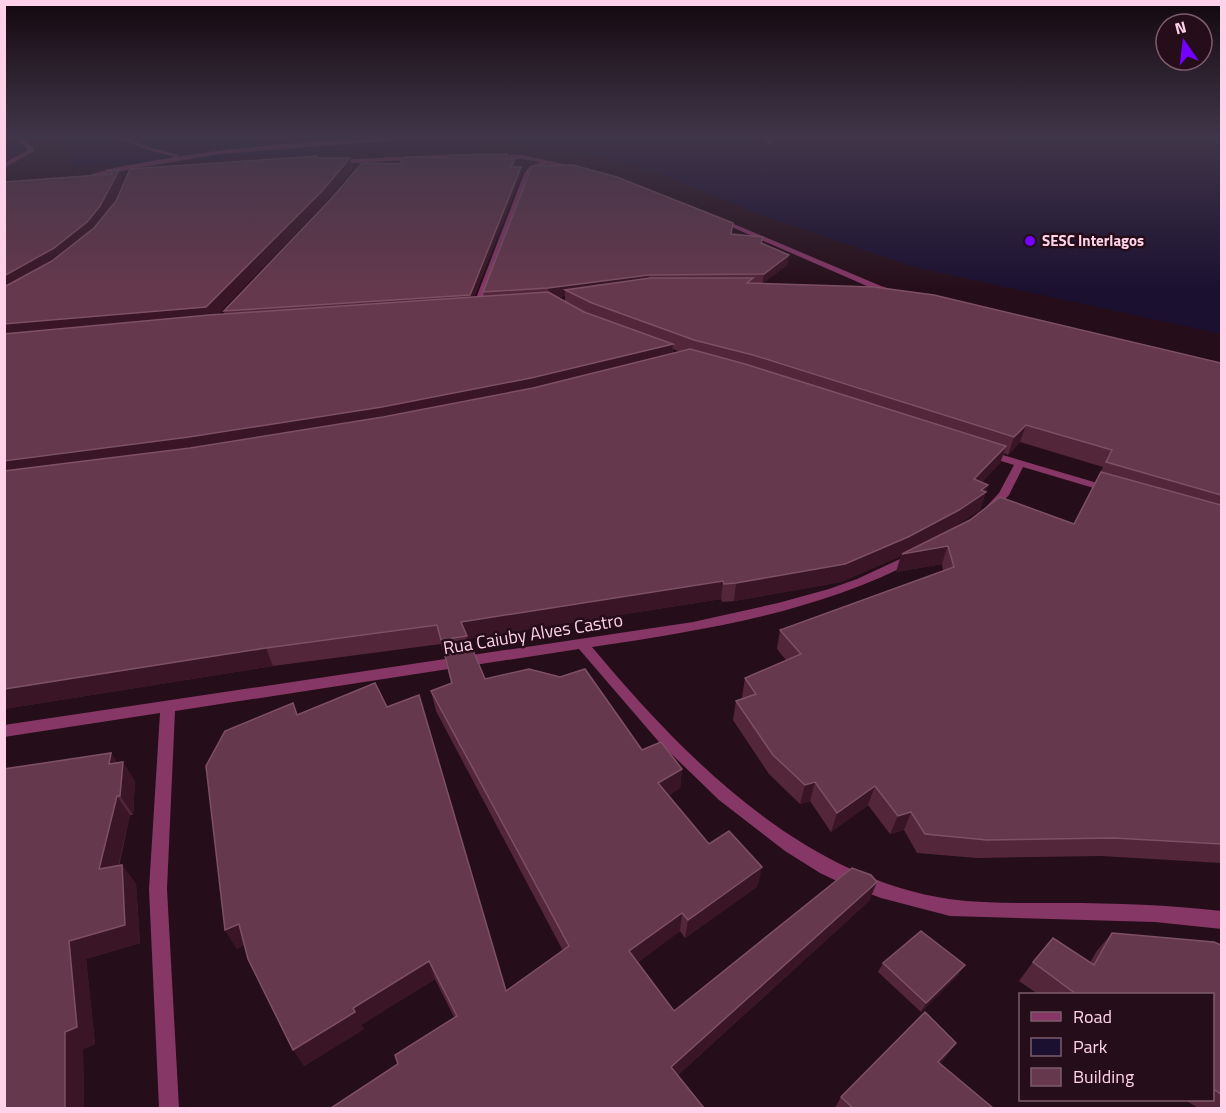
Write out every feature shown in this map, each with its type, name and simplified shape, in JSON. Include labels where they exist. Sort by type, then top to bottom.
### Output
[{"type":"street","points":[[477,306],[522,187]]},
{"type":"street","points":[[712,217],[879,288],[898,292]]},
{"type":"street","points":[[857,288],[879,288]]},
{"type":"street","points":[[466,307],[489,306]]},
{"type":"street","points":[[979,450],[1121,492]]},
{"type":"street","points":[[976,520],[1004,495],[1020,464]]},
{"type":"street","name":"Rua Caiuby Alves Castro","points":[[4,731],[693,627],[782,607],[842,589],[928,549]]},
{"type":"street","points":[[583,645],[617,688],[681,755],[763,827],[827,868],[882,891],[952,908],[1180,914],[1221,920]]},
{"type":"street","points":[[168,706],[158,890],[169,1108]]},
{"type":"green space","points":[[692,187],[1221,187],[1221,334],[914,267],[761,215]]},
{"type":"building","points":[[4,187],[110,187],[100,206],[87,222],[54,248],[4,276]]},
{"type":"building","points":[[122,187],[325,187],[206,307],[4,324],[4,287],[52,261],[94,228],[116,201]]},
{"type":"building","points":[[341,187],[513,187],[470,295],[224,311]]},
{"type":"building","points":[[524,187],[642,187],[733,223],[731,234],[763,237],[761,243],[789,255],[764,274],[649,275],[548,288],[483,292]]},
{"type":"building","points":[[650,278],[753,278],[747,283],[874,287],[934,295],[1221,363],[1221,495],[1106,462],[1112,450],[1026,425],[1014,437],[753,355],[694,340],[592,303],[565,290]]},
{"type":"building","points":[[548,292],[584,312],[673,344],[531,378],[382,407],[189,437],[4,461],[4,334],[209,315]]},
{"type":"building","points":[[690,349],[745,364],[1006,446],[974,479],[988,485],[981,490],[986,492],[959,510],[908,537],[845,564],[736,583],[724,584],[723,581],[461,622],[467,636],[441,640],[437,625],[266,648],[4,689],[4,471],[190,448],[383,417],[533,388]]},
{"type":"building","points":[[1101,472],[1221,505],[1221,844],[1114,838],[987,840],[925,834],[911,812],[898,816],[875,786],[837,813],[815,782],[805,785],[773,755],[736,701],[756,694],[745,678],[801,654],[780,630],[954,567],[948,546],[902,554],[970,520],[1000,497],[1074,524]]},
{"type":"building","points":[[472,648],[485,679],[529,669],[560,677],[585,669],[642,750],[661,742],[682,769],[658,783],[709,844],[729,831],[762,867],[688,920],[682,913],[629,951],[674,1011],[852,868],[871,875],[877,882],[671,1067],[704,1108],[331,1108],[398,1064],[395,1055],[457,1016],[429,961],[353,1008],[355,1012],[293,1050],[248,959],[239,924],[225,930],[206,766],[225,731],[293,703],[297,715],[375,683],[387,707],[419,695],[506,991],[569,946],[431,691],[452,683],[444,652]]},
{"type":"building","points":[[111,753],[109,764],[123,762],[120,796],[117,796],[99,869],[122,865],[125,925],[69,941],[77,1027],[65,1032],[65,1108],[4,1108],[4,769]]},
{"type":"building","points":[[921,931],[965,965],[926,1003],[883,963]]},
{"type":"building","points":[[1112,933],[1214,942],[1221,945],[1221,1094],[1214,1089],[1214,993],[1075,993],[1033,962],[1053,938],[1094,965]]},
{"type":"building","points":[[925,1012],[956,1043],[938,1062],[993,1108],[853,1108],[841,1097]]},
{"type":"place","name":"SESC Interlagos","points":[[1030,241]]}]
